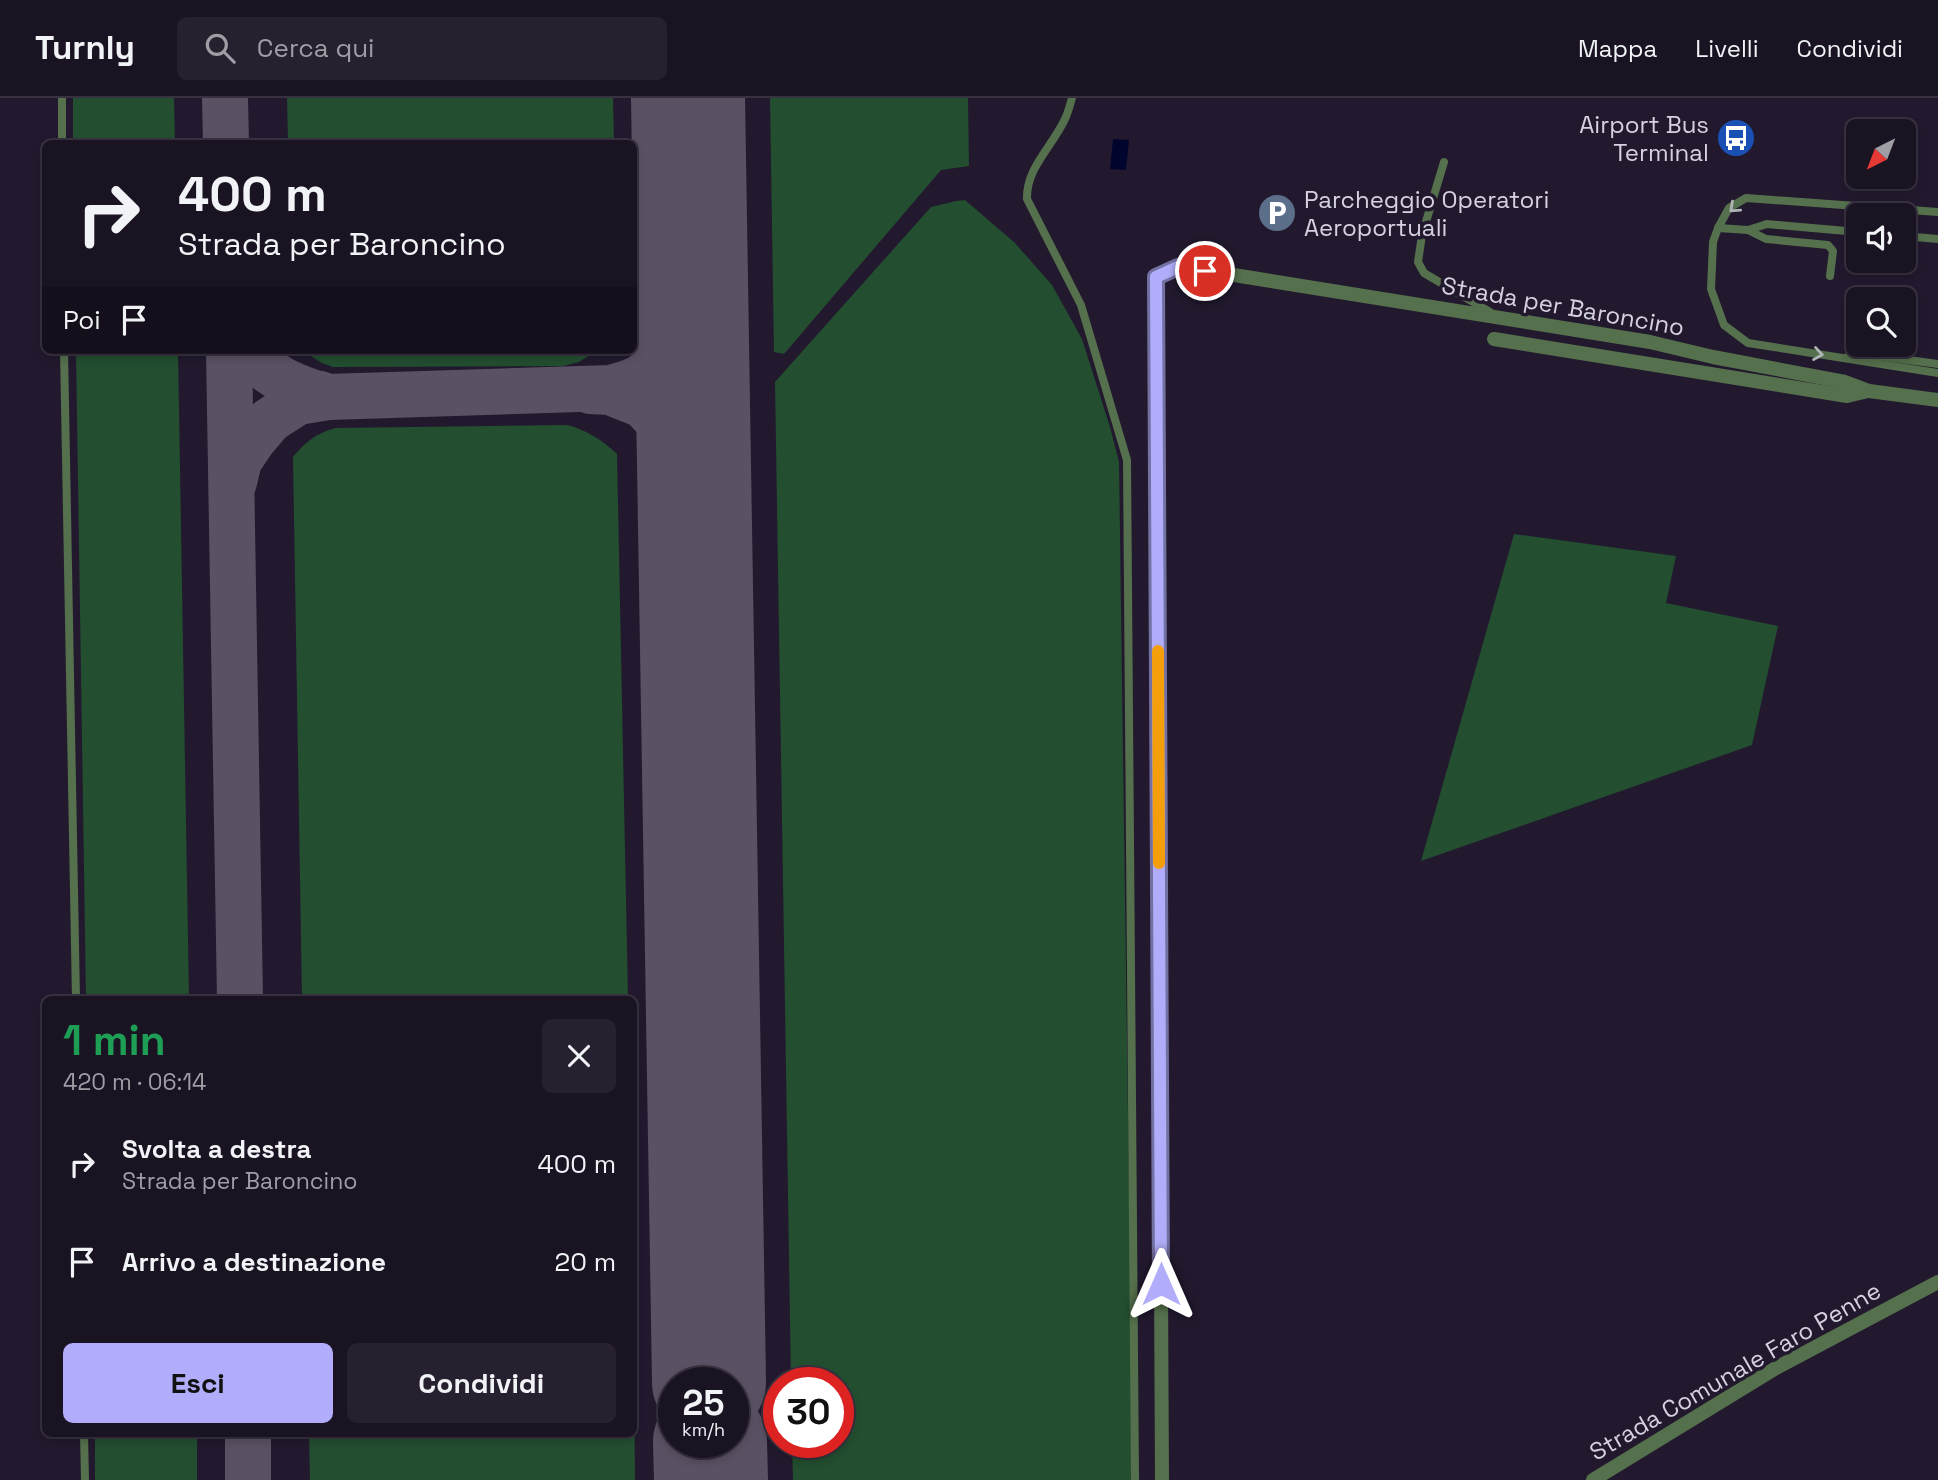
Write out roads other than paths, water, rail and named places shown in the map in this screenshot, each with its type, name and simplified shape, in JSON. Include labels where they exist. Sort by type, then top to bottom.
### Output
[{"type":"street","name":"Strada per Baroncino","points":[[1162,1480],[1156,277],[1178,267],[1498,317],[1650,342],[1846,382],[1869,390],[1938,400]]},
{"type":"street","points":[[1494,339],[1847,396],[1869,390]]},
{"type":"street","name":"Strada Comunale Faro Penne","points":[[1593,1480],[1776,1368],[1938,1282]]},
{"type":"lane","points":[[62,98],[62,140]]},
{"type":"lane","points":[[1072,98],[1065,119],[1032,172],[1027,186],[1027,200],[1081,304],[1127,460],[1135,1480]]},
{"type":"lane","points":[[1444,162],[1422,235],[1418,262],[1424,272],[1498,317]]},
{"type":"lane","points":[[1938,212],[1746,198],[1729,208],[1718,228],[1713,242],[1711,289],[1724,325],[1748,343],[1938,373]]},
{"type":"lane","points":[[1718,228],[1748,230],[1767,224],[1846,231]]},
{"type":"lane","points":[[1748,230],[1766,239],[1828,245],[1833,251],[1830,276]]},
{"type":"lane","points":[[1916,237],[1938,239]]},
{"type":"lane","points":[[64,354],[76,996]]},
{"type":"lane","points":[[1844,358],[1857,354],[1938,364]]},
{"type":"lane","points":[[85,1437],[85,1480]]},
{"type":"water","points":[[1113,139],[1129,140],[1126,170],[1110,169]]},
{"type":"place","name":"Airport Bus Terminal","points":[[1736,138]]},
{"type":"place","name":"Parcheggio Operatori Aeroportuali","points":[[1277,213]]}]
